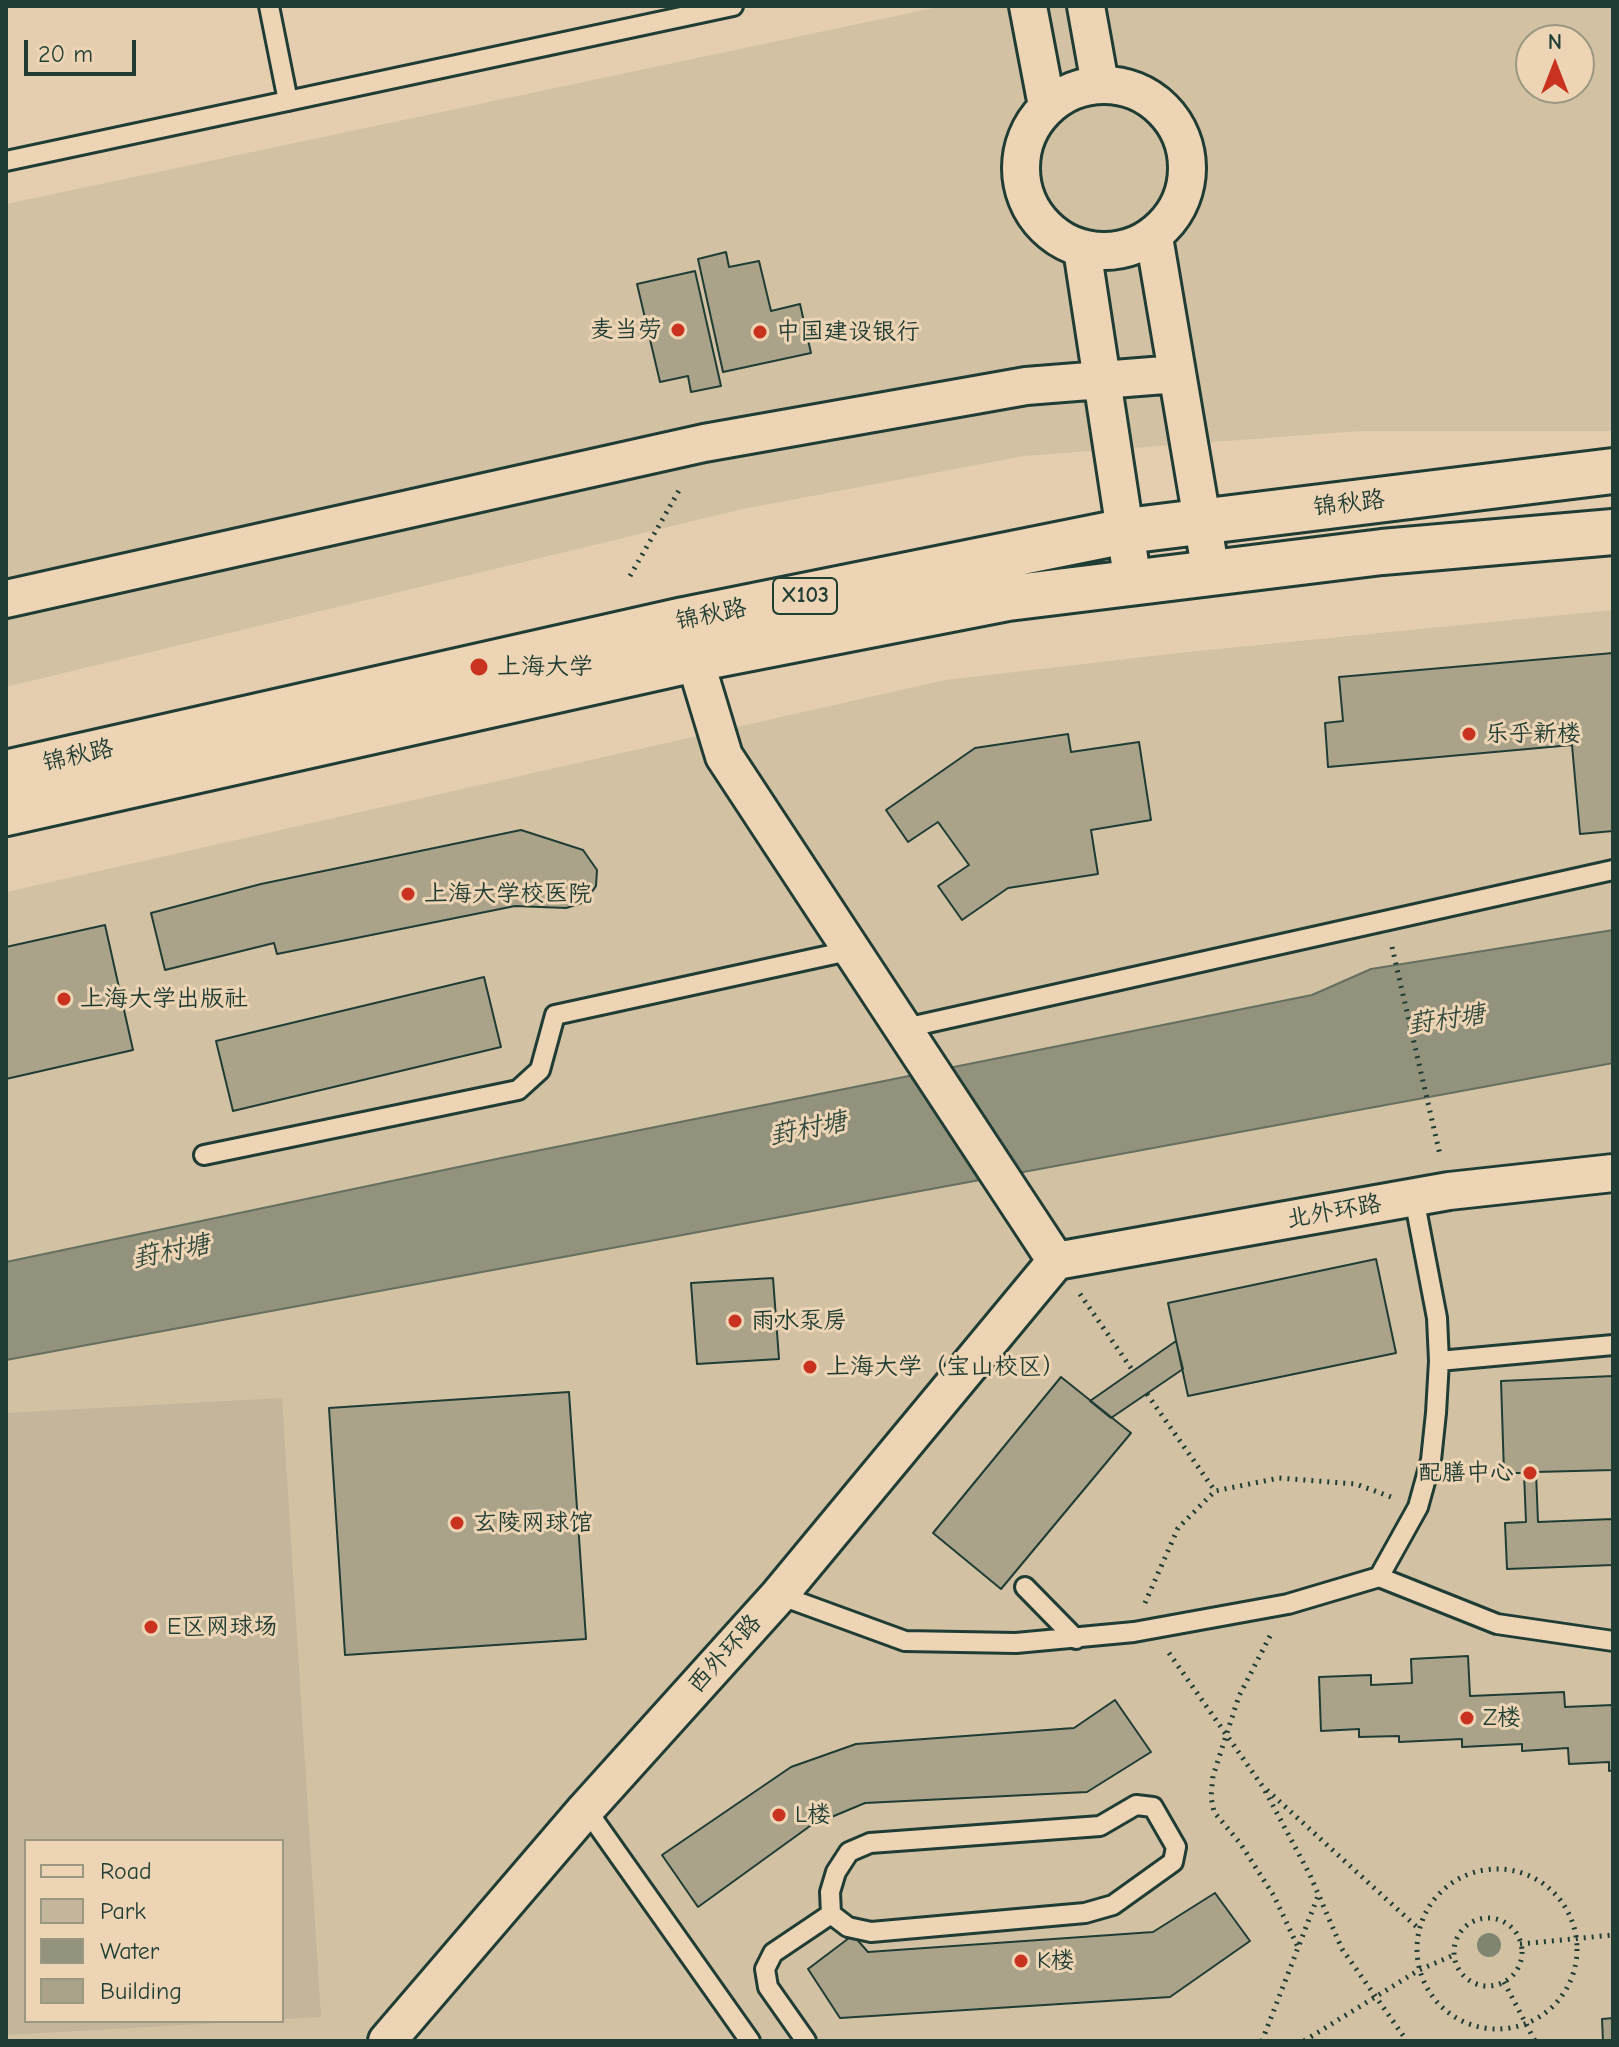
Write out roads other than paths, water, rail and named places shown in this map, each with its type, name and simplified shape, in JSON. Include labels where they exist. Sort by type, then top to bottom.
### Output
[{"type":"main road","name":"锦秋路","points":[[6,813],[1126,531],[1613,471]]},
{"type":"main road","name":"锦秋路","points":[[6,773],[689,640],[1382,552],[1613,532]]},
{"type":"street","points":[[1028,6],[1047,106]]},
{"type":"street","points":[[1086,6],[1100,84]]},
{"type":"street","points":[[1100,84],[1142,93],[1166,111],[1177,125],[1187,153],[1187,181],[1182,200],[1154,237],[1118,251],[1082,249],[1049,232],[1025,199],[1019,170],[1029,128],[1047,106],[1072,90],[1100,84]]},
{"type":"street","points":[[1154,237],[1211,573]]},
{"type":"street","points":[[1082,249],[1133,583]]},
{"type":"street","points":[[6,599],[704,443],[1026,386],[1177,374]]},
{"type":"street","points":[[689,640],[724,756],[1056,1261]]},
{"type":"street","name":"北外环路","points":[[1056,1261],[1449,1191],[1613,1173]]},
{"type":"street","name":"西外环路","points":[[387,2041],[586,1809],[779,1595],[1056,1261]]},
{"type":"lane","points":[[269,6],[288,101]]},
{"type":"lane","points":[[6,161],[733,6]]},
{"type":"lane","points":[[905,1028],[1613,870]]},
{"type":"lane","points":[[204,1155],[518,1090],[540,1070],[555,1015],[853,950]]},
{"type":"lane","points":[[1379,1577],[1418,1507],[1431,1460],[1439,1361],[1437,1318],[1414,1198]]},
{"type":"lane","points":[[1439,1361],[1613,1345]]},
{"type":"lane","points":[[779,1595],[905,1641],[1016,1643],[1134,1632],[1288,1604],[1379,1577],[1497,1624],[1613,1641]]},
{"type":"lane","points":[[1025,1587],[1076,1639]]},
{"type":"lane","points":[[1136,1805],[1153,1807],[1176,1847],[1173,1862],[1113,1905],[1085,1913],[871,1932],[848,1927],[831,1914],[830,1892],[836,1872],[849,1852],[870,1843],[1100,1826],[1136,1805]]},
{"type":"lane","points":[[586,1809],[750,2041]]},
{"type":"lane","points":[[806,2041],[768,1987],[765,1969],[773,1953],[831,1914]]},
{"type":"water","name":"葑村塘","points":[[1613,930],[1613,1063],[6,1360],[6,1262],[506,1157],[1312,995],[1371,969]]},
{"type":"place","name":"麦当劳","points":[[678,330]]},
{"type":"place","name":"中国建设银行","points":[[760,332]]},
{"type":"place","name":"上海大学","points":[[479,667]]},
{"type":"place","name":"乐乎新楼","points":[[1469,734]]},
{"type":"place","name":"上海大学校医院","points":[[408,894]]},
{"type":"place","name":"上海大学出版社","points":[[64,999]]},
{"type":"place","name":"雨水泵房","points":[[735,1321]]},
{"type":"place","name":"上海大学（宝山校区）","points":[[810,1367]]},
{"type":"place","name":"配膳中心","points":[[1530,1473]]},
{"type":"place","name":"玄陵网球馆","points":[[457,1523]]},
{"type":"place","name":"E区网球场","points":[[151,1627]]},
{"type":"place","name":"Z楼","points":[[1467,1718]]},
{"type":"place","name":"L楼","points":[[779,1815]]},
{"type":"place","name":"K楼","points":[[1021,1961]]}]
